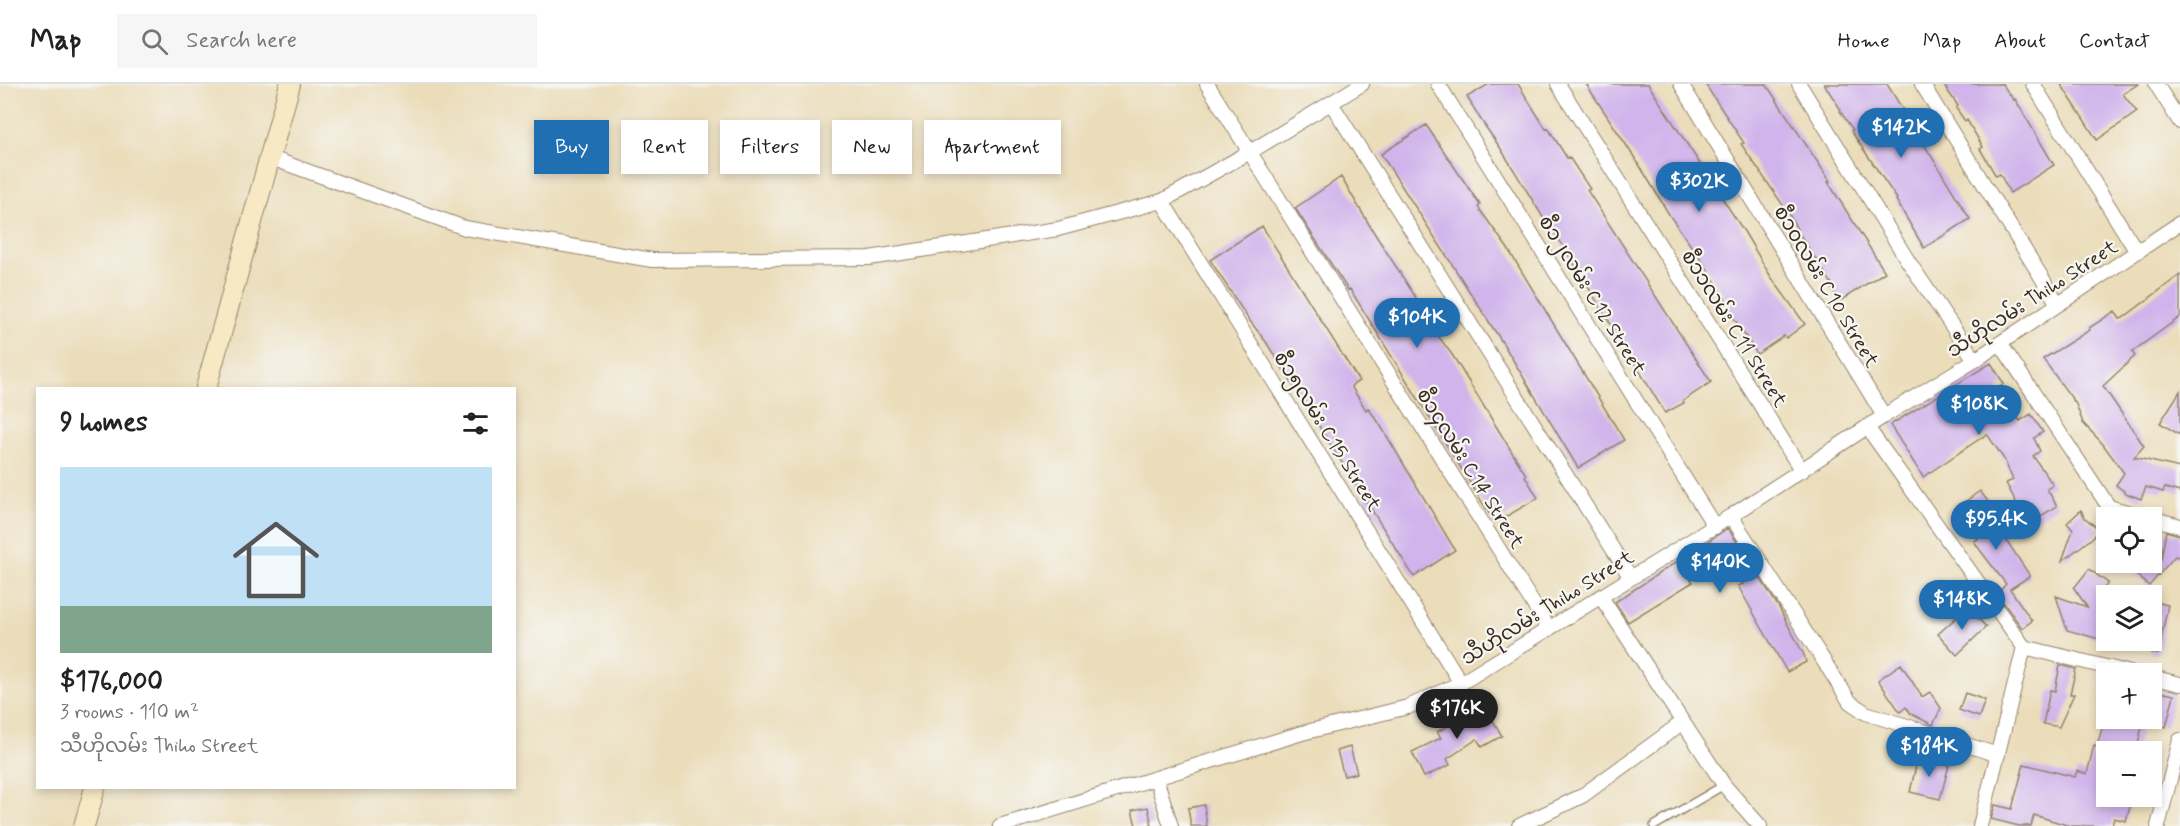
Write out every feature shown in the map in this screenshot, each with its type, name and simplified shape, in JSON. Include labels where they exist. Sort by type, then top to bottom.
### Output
[{"type":"street","points":[[206,387],[290,84]]},
{"type":"street","name":"စီ၁၄လမ်း C14 Street","points":[[1207,84],[1549,629]]},
{"type":"street","points":[[271,158],[465,228],[652,260],[869,258],[1058,229],[1162,201],[1250,152],[1362,84]]},
{"type":"street","name":"စီ၁၂လမ်း C12 Street","points":[[1438,84],[1715,527]]},
{"type":"street","name":"စီ၁၁လမ်း C11 Street","points":[[1558,84],[1802,471]]},
{"type":"street","name":"စီ၁၀လမ်း C10 Street","points":[[1681,84],[1884,416]]},
{"type":"street","points":[[1799,84],[1908,261],[1975,360]]},
{"type":"street","points":[[1922,84],[2058,304]]},
{"type":"street","points":[[2033,84],[2137,252]]},
{"type":"street","points":[[2156,84],[2180,122]]},
{"type":"street","points":[[1331,103],[1631,578]]},
{"type":"street","name":"စီ၁၅လမ်း C15 Street","points":[[1162,201],[1461,683]]},
{"type":"street","name":"သီဟိုလမ်း Thiho Street","points":[[1000,826],[1022,823],[1156,778],[1302,733],[1408,707],[1461,683],[1715,527],[1884,416],[1975,360],[2180,223]]},
{"type":"street","points":[[2000,343],[2109,507]]},
{"type":"street","points":[[1867,427],[2024,647],[2096,665]]},
{"type":"street","points":[[1731,516],[1850,702],[1857,709],[1998,755]]},
{"type":"street","points":[[2162,521],[2180,526]]},
{"type":"street","points":[[1601,597],[1724,785],[1760,826]]},
{"type":"street","points":[[1980,826],[2024,647]]},
{"type":"street","points":[[2162,680],[2180,684]]},
{"type":"street","points":[[1519,826],[1582,796],[1683,722]]},
{"type":"street","points":[[2158,826],[2180,740]]},
{"type":"street","points":[[1156,778],[1171,826]]},
{"type":"street","points":[[84,826],[94,789]]},
{"type":"lane","points":[[1654,826],[1724,785]]},
{"type":"building","points":[[1489,84],[1518,84],[1546,129],[1548,128],[1590,189],[1587,190],[1711,382],[1683,401],[1684,403],[1665,413],[1546,218],[1544,219],[1481,120],[1467,97]]},
{"type":"building","points":[[1586,84],[1648,84],[1771,277],[1805,324],[1786,338],[1784,336],[1757,354],[1727,308],[1730,306],[1706,267],[1670,216]]},
{"type":"building","points":[[1705,84],[1766,84],[1830,181],[1828,182],[1885,272],[1840,301],[1789,214],[1741,144],[1744,143]]},
{"type":"building","points":[[1824,84],[1887,84],[1970,219],[1924,248],[1897,199],[1851,131],[1853,130]]},
{"type":"building","points":[[1943,84],[2002,84],[2015,99],[2054,165],[2010,193],[2000,174],[1996,176],[1980,149],[1983,147],[1967,120],[1965,121],[1956,108],[1958,106]]},
{"type":"building","points":[[2061,84],[2138,84],[2123,94],[2137,112],[2097,140]]},
{"type":"building","points":[[1426,125],[1480,205],[1478,207],[1508,249],[1624,440],[1578,468],[1504,345],[1381,154]]},
{"type":"building","points":[[1341,177],[1438,332],[1436,333],[1453,356],[1538,498],[1495,523],[1350,289],[1348,290],[1295,208]]},
{"type":"building","points":[[1262,226],[1359,381],[1351,386],[1366,410],[1368,408],[1379,423],[1455,550],[1414,577],[1266,342],[1210,260]]},
{"type":"building","points":[[2180,275],[2180,317],[2132,352],[2135,356],[2103,386],[2144,446],[2134,457],[2180,468],[2180,492],[2165,488],[2163,492],[2146,487],[2141,499],[2128,494],[2116,485],[2124,473],[2102,443],[2083,423],[2076,404],[2043,359],[2090,330],[2089,328],[2115,311],[2120,319],[2123,318]]},
{"type":"building","points":[[1991,363],[2004,384],[1998,388],[2020,421],[2031,414],[2043,432],[2034,438],[2040,451],[2033,456],[2053,485],[2047,489],[2057,506],[2030,523],[2024,505],[2019,508],[2006,483],[2013,480],[2004,459],[1987,434],[1923,477],[1890,425]]},
{"type":"building","points":[[2180,391],[2180,435],[2160,423]]},
{"type":"building","points":[[1980,491],[1996,512],[1992,514],[2003,535],[2030,576],[2010,589],[2032,621],[2022,628],[1997,594],[2006,584],[1980,550],[1974,541],[1978,539],[1955,509]]},
{"type":"building","points":[[2081,510],[2085,518],[2096,527],[2096,534],[2062,561],[2073,530],[2067,523]]},
{"type":"building","points":[[1728,528],[1778,606],[1804,655],[1806,662],[1787,672],[1738,586],[1743,584],[1723,554],[1689,577],[1693,582],[1628,622],[1615,602]]},
{"type":"building","points":[[2166,531],[2180,535],[2180,557],[2175,556],[2162,571]]},
{"type":"building","points":[[2089,569],[2108,583],[2096,585],[2096,638],[2067,630],[2056,596],[2087,607],[2074,588]]},
{"type":"building","points":[[2134,573],[2160,573],[2148,585]]},
{"type":"building","points":[[2162,604],[2168,605],[2162,634]]},
{"type":"building","points":[[1968,607],[1986,627],[1957,655],[1938,634]]},
{"type":"building","points":[[1901,664],[1922,697],[1930,692],[1941,708],[1933,725],[1911,714],[1906,707],[1900,712],[1878,680]]},
{"type":"building","points":[[2060,665],[2076,669],[2070,694],[2074,694],[2059,727],[2043,724],[2050,690],[2055,691]]},
{"type":"building","points":[[2162,692],[2174,695],[2166,727],[2162,726]]},
{"type":"building","points":[[1965,693],[1985,700],[1979,717],[1959,710]]},
{"type":"building","points":[[1484,705],[1502,736],[1482,747],[1477,739],[1447,759],[1450,765],[1424,777],[1412,752],[1441,738],[1437,732]]},
{"type":"building","points":[[2102,729],[2141,729],[2139,741],[2098,741]]},
{"type":"building","points":[[2094,745],[2096,746],[2096,807],[2130,807],[2126,821],[2114,818],[2112,826],[2070,826],[2034,815],[2031,826],[2019,826],[1991,819],[1995,805],[2012,809],[2024,764],[2075,777],[2077,771],[2087,774]]},
{"type":"building","points":[[1350,747],[1357,773],[1344,776],[1337,751]]},
{"type":"building","points":[[1918,757],[1949,765],[1940,799],[1910,792]]},
{"type":"building","points":[[1204,805],[1207,826],[1191,826],[1188,808]]},
{"type":"building","points":[[1148,807],[1152,826],[1136,826],[1132,810]]}]
